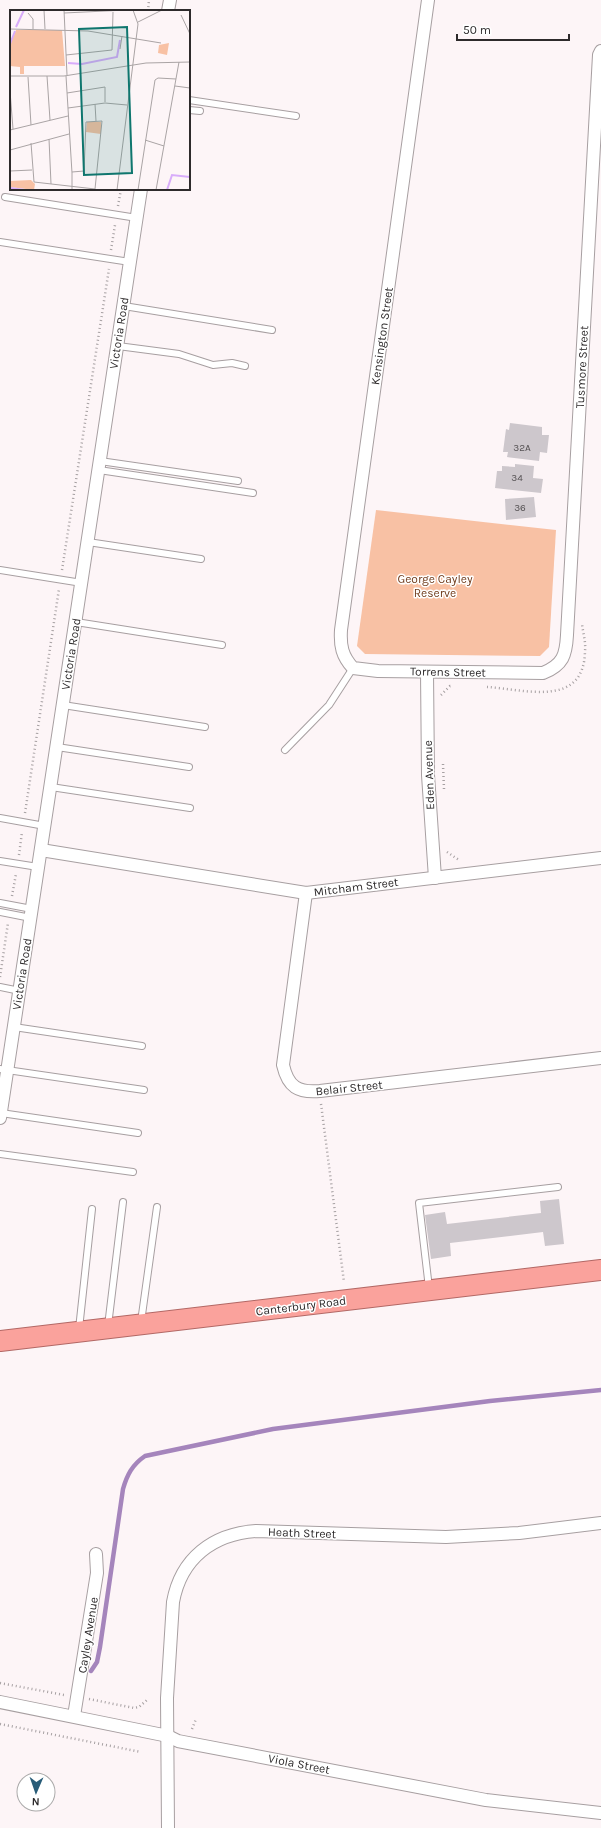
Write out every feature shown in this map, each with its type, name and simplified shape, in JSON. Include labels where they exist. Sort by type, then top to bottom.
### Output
[{"type":"highway","name":"Canterbury Road","points":[[0,1341],[141,1326],[601,1270]]},
{"type":"street","points":[[168,10],[170,0]]},
{"type":"street","name":"Kensington Street","points":[[353,668],[342,654],[340,643],[341,630],[428,0]]},
{"type":"street","name":"Tusmore Street","points":[[543,673],[560,663],[564,656],[566,646],[599,55],[601,52]]},
{"type":"street","name":"Victoria Road","points":[[0,1113],[4,1070],[14,1027],[20,991],[141,190]]},
{"type":"street","name":"Torrens Street","points":[[353,668],[378,671],[543,673]]},
{"type":"street","name":"Eden Avenue","points":[[427,672],[428,775],[435,878]]},
{"type":"street","name":"Mitcham Street","points":[[41,850],[306,893],[601,858]]},
{"type":"street","name":"Belair Street","points":[[306,893],[283,1065],[285,1075],[290,1083],[298,1089],[308,1092],[320,1091],[601,1058]]},
{"type":"street","name":"Heath Street","points":[[168,1828],[170,1641],[175,1588],[188,1565],[198,1553],[212,1543],[240,1532],[256,1531],[446,1537],[519,1533],[601,1524]]},
{"type":"street","name":"Cayley Avenue","points":[[74,1716],[97,1573],[96,1554]]},
{"type":"street","name":"Viola Street","points":[[0,1702],[168,1736],[178,1741],[486,1800],[601,1813]]},
{"type":"lane","points":[[190,100],[296,116]]},
{"type":"lane","points":[[190,110],[200,111]]},
{"type":"lane","points":[[5,197],[137,218]]},
{"type":"lane","points":[[0,242],[130,262]]},
{"type":"lane","points":[[124,306],[272,330]]},
{"type":"lane","points":[[118,346],[179,354],[213,365],[232,363],[245,366]]},
{"type":"lane","points":[[100,465],[238,481]]},
{"type":"lane","points":[[100,465],[253,493]]},
{"type":"lane","points":[[88,542],[201,560]]},
{"type":"lane","points":[[0,570],[82,583]]},
{"type":"lane","points":[[76,622],[222,645]]},
{"type":"lane","points":[[285,750],[329,705],[353,668]]},
{"type":"lane","points":[[63,705],[205,727]]},
{"type":"lane","points":[[57,747],[189,767]]},
{"type":"lane","points":[[51,787],[190,808]]},
{"type":"lane","points":[[0,818],[45,826]]},
{"type":"lane","points":[[0,860],[38,867]]},
{"type":"lane","points":[[0,903],[31,913]]},
{"type":"lane","points":[[0,912],[31,913]]},
{"type":"lane","points":[[0,987],[20,991]]},
{"type":"lane","points":[[14,1027],[142,1046]]},
{"type":"lane","points":[[4,1070],[144,1090]]},
{"type":"lane","points":[[0,1113],[138,1133]]},
{"type":"lane","points":[[0,1154],[133,1172]]},
{"type":"lane","points":[[430,1290],[419,1203],[558,1187]]},
{"type":"lane","points":[[108,1329],[123,1202]]},
{"type":"lane","points":[[141,1326],[157,1207]]},
{"type":"lane","points":[[78,1333],[92,1209]]},
{"type":"path","points":[[148,10],[149,0]]},
{"type":"path","points":[[486,687],[553,692],[564,689],[573,683],[580,674],[584,664],[586,652],[582,620]]},
{"type":"path","points":[[440,696],[450,686],[457,686]]},
{"type":"path","points":[[443,762],[444,794]]},
{"type":"path","points":[[446,845],[447,852],[457,860],[464,860]]},
{"type":"path","points":[[320,1091],[344,1282]]},
{"type":"path","points":[[192,1730],[196,1719]]},
{"type":"path","points":[[0,1724],[142,1752]]},
{"type":"green space","name":"George Cayley Reserve","points":[[376,510],[556,530],[549,647],[540,656],[365,654],[357,646]]},
{"type":"building","points":[[510,423],[542,427],[542,435],[549,435],[547,453],[540,452],[539,461],[507,457],[508,452],[503,452],[506,429],[509,430]]},
{"type":"building","points":[[515,464],[534,466],[533,478],[543,479],[541,493],[495,488],[497,471],[502,471],[502,466],[515,467]]},
{"type":"building","points":[[534,497],[536,517],[506,520],[505,499]]},
{"type":"building","points":[[559,1199],[564,1244],[545,1246],[543,1232],[450,1243],[451,1256],[431,1259],[425,1215],[445,1212],[447,1224],[541,1213],[540,1201]]},
{"type":"waterway","points":[[91,1671],[97,1662],[100,1647],[123,1489],[126,1479],[131,1471],[145,1456],[273,1429],[490,1401],[601,1390]]}]
